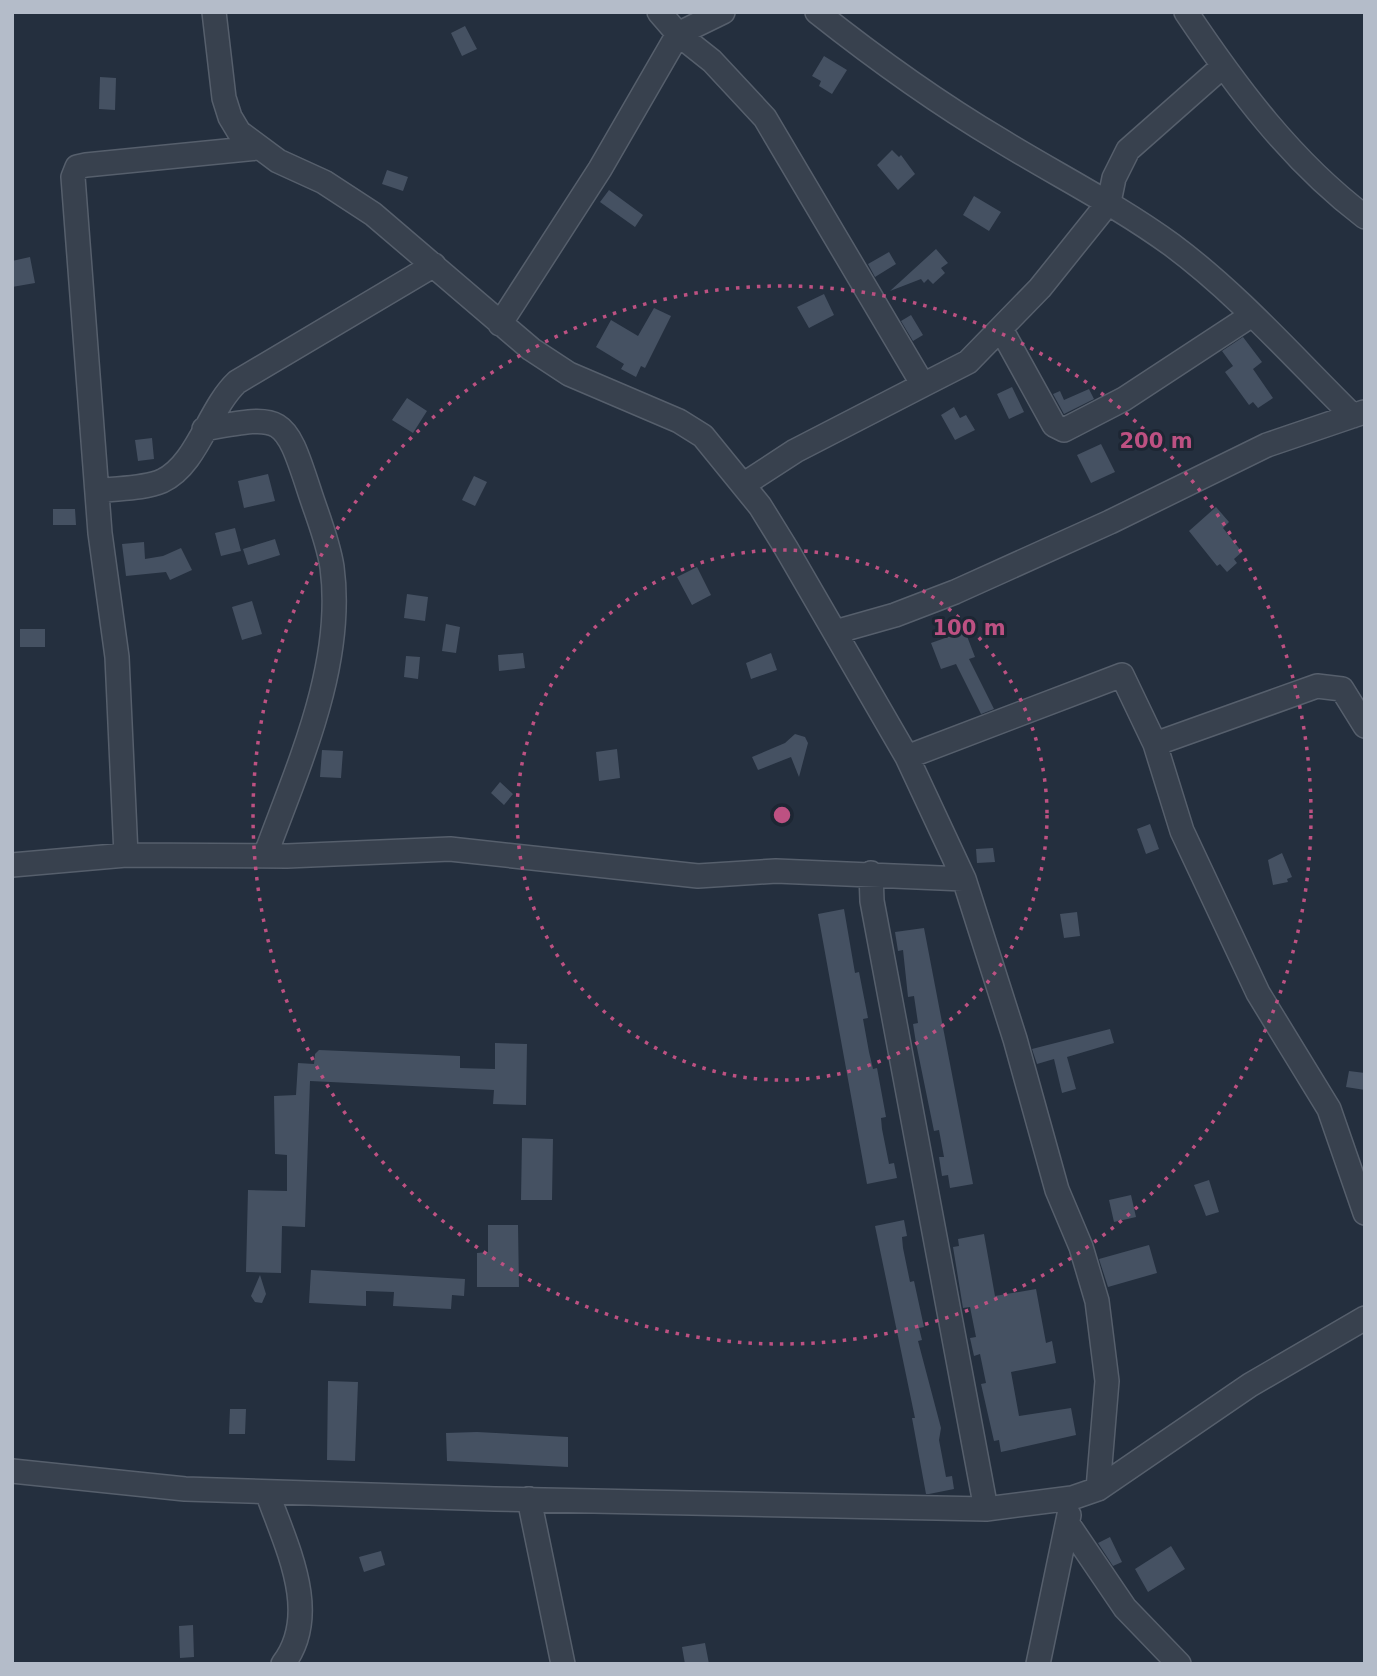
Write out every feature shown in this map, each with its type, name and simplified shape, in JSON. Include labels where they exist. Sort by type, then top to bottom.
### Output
[{"type":"street","points":[[214,12],[230,117],[239,132],[257,148],[350,197],[434,265],[500,324],[569,374],[679,421],[703,436],[743,485],[780,538],[907,757],[964,879],[1015,1039],[1057,1190],[1081,1247],[1097,1301],[1107,1381],[1098,1489]]},
{"type":"street","points":[[659,12],[678,34],[712,61],[765,118],[923,385]]},
{"type":"street","points":[[500,324],[600,169],[678,34],[723,12]]},
{"type":"street","points":[[817,12],[939,101],[998,139],[1109,202],[1198,265],[1359,414],[1267,445],[1110,522],[955,592],[895,615],[835,632]]},
{"type":"street","points":[[1186,12],[1222,67],[1280,139],[1339,197],[1365,217]]},
{"type":"street","points":[[743,485],[795,451],[968,362],[1040,288],[1109,202],[1114,178],[1128,150],[1222,67]]},
{"type":"street","points":[[126,855],[117,657],[97,491],[73,177],[78,167],[86,165],[257,148]]},
{"type":"street","points":[[97,491],[162,481],[180,469],[226,393],[237,382],[434,265]]},
{"type":"street","points":[[1001,330],[1054,425],[1064,430],[1124,399],[1252,314]]},
{"type":"street","points":[[204,429],[258,419],[273,422],[285,429],[295,449],[331,567],[333,595],[328,650],[320,694],[265,856]]},
{"type":"street","points":[[907,757],[1118,675],[1125,678],[1156,744],[1182,831],[1258,993],[1329,1109],[1365,1213]]},
{"type":"street","points":[[1156,744],[1317,686],[1342,689],[1365,726]]},
{"type":"street","points":[[12,865],[126,855],[265,856],[450,849],[698,876],[776,871],[964,879]]},
{"type":"street","points":[[871,873],[872,901],[986,1509]]},
{"type":"street","points":[[12,1471],[185,1489],[986,1509],[1072,1498],[1098,1489],[1250,1385],[1365,1318]]},
{"type":"street","points":[[267,1492],[297,1576],[299,1591],[296,1642],[283,1664]]},
{"type":"street","points":[[1038,1664],[1072,1498]]},
{"type":"street","points":[[529,1499],[562,1664]]},
{"type":"street","points":[[1068,1524],[1125,1608],[1179,1664]]},
{"type":"building","points":[[465,26],[477,49],[462,56],[451,33]]},
{"type":"building","points":[[824,56],[847,70],[832,94],[819,86],[821,81],[812,76]]},
{"type":"building","points":[[100,77],[116,78],[115,110],[99,109]]},
{"type":"building","points":[[892,150],[899,157],[901,155],[915,174],[898,190],[877,165]]},
{"type":"building","points":[[387,170],[408,177],[403,191],[382,184]]},
{"type":"building","points":[[609,190],[643,215],[635,227],[600,202]]},
{"type":"building","points":[[974,196],[1001,212],[989,231],[963,215]]},
{"type":"building","points":[[936,249],[948,263],[941,268],[945,273],[933,284],[928,279],[924,283],[921,279],[890,291]]},
{"type":"building","points":[[889,252],[896,264],[875,277],[868,264]]},
{"type":"building","points":[[30,257],[35,283],[12,287],[12,261]]},
{"type":"building","points":[[824,294],[834,315],[809,328],[797,307]]},
{"type":"building","points":[[654,308],[671,316],[645,368],[641,366],[636,377],[621,369],[624,364],[596,347],[611,320],[638,336]]},
{"type":"building","points":[[911,315],[923,335],[913,341],[901,321]]},
{"type":"building","points":[[1243,337],[1262,362],[1253,369],[1273,398],[1258,408],[1253,402],[1249,405],[1225,372],[1233,366],[1222,351]]},
{"type":"building","points":[[1012,387],[1024,412],[1009,419],[997,394]]},
{"type":"building","points":[[1089,389],[1094,399],[1064,414],[1053,394],[1060,391],[1064,400]]},
{"type":"building","points":[[407,398],[427,411],[413,433],[392,420]]},
{"type":"building","points":[[954,407],[960,418],[966,415],[975,430],[955,440],[941,415]]},
{"type":"building","points":[[152,438],[154,459],[138,461],[135,440]]},
{"type":"building","points":[[1101,444],[1115,472],[1091,483],[1077,455]]},
{"type":"building","points":[[268,474],[275,501],[244,508],[238,481]]},
{"type":"building","points":[[474,476],[487,482],[475,506],[462,500]]},
{"type":"building","points":[[1216,507],[1229,522],[1223,528],[1242,552],[1234,559],[1237,563],[1227,572],[1220,564],[1217,566],[1189,531]]},
{"type":"building","points":[[53,509],[75,509],[76,525],[53,525]]},
{"type":"building","points":[[235,528],[241,551],[221,556],[215,533]]},
{"type":"building","points":[[275,539],[280,555],[248,565],[243,549]]},
{"type":"building","points":[[144,542],[145,559],[163,556],[181,548],[192,570],[170,580],[166,572],[126,576],[122,544]]},
{"type":"building","points":[[697,567],[711,595],[692,605],[677,577]]},
{"type":"building","points":[[407,594],[428,597],[425,621],[404,618]]},
{"type":"building","points":[[252,601],[262,634],[242,640],[232,607]]},
{"type":"building","points":[[446,624],[460,627],[456,653],[442,651]]},
{"type":"building","points":[[20,629],[45,629],[45,647],[20,647]]},
{"type":"building","points":[[965,631],[975,657],[969,659],[994,709],[981,714],[956,664],[941,669],[931,643]]},
{"type":"building","points":[[523,653],[525,668],[499,671],[498,655]]},
{"type":"building","points":[[771,653],[777,670],[751,679],[746,663]]},
{"type":"building","points":[[406,656],[420,657],[418,679],[404,677]]},
{"type":"building","points":[[795,734],[805,737],[808,743],[799,777],[791,757],[758,770],[752,757],[785,743]]},
{"type":"building","points":[[617,749],[620,778],[599,781],[596,752]]},
{"type":"building","points":[[322,750],[343,751],[341,778],[320,777]]},
{"type":"building","points":[[500,782],[513,794],[504,805],[491,793]]},
{"type":"building","points":[[1150,824],[1159,849],[1146,854],[1137,829]]},
{"type":"building","points":[[993,848],[995,862],[977,863],[976,849]]},
{"type":"building","points":[[1282,853],[1292,877],[1287,879],[1288,882],[1273,885],[1268,860]]},
{"type":"building","points":[[844,909],[855,973],[859,972],[868,1018],[863,1019],[869,1052],[873,1069],[877,1068],[886,1117],[881,1118],[882,1129],[889,1164],[894,1163],[897,1178],[867,1184],[818,914]]},
{"type":"building","points":[[1077,912],[1080,936],[1064,938],[1060,914]]},
{"type":"building","points":[[924,928],[973,1184],[950,1188],[948,1175],[942,1176],[939,1157],[944,1157],[939,1130],[934,1131],[913,1024],[918,1023],[914,996],[908,997],[903,950],[898,951],[895,932]]},
{"type":"building","points":[[1110,1029],[1114,1043],[1067,1057],[1076,1089],[1062,1093],[1054,1059],[1037,1064],[1032,1049]]},
{"type":"building","points":[[495,1043],[527,1044],[526,1105],[493,1104],[494,1090],[310,1081],[305,1227],[282,1226],[281,1273],[246,1272],[248,1190],[287,1191],[287,1155],[275,1154],[274,1096],[296,1095],[298,1063],[314,1064],[315,1054],[319,1050],[460,1056],[460,1068],[495,1069]]},
{"type":"building","points":[[1349,1071],[1365,1073],[1365,1090],[1346,1087]]},
{"type":"building","points":[[522,1138],[553,1139],[552,1200],[521,1200]]},
{"type":"building","points":[[1209,1180],[1219,1212],[1206,1216],[1194,1185]]},
{"type":"building","points":[[1131,1195],[1136,1217],[1114,1222],[1109,1200]]},
{"type":"building","points":[[904,1220],[907,1236],[902,1237],[903,1248],[910,1282],[914,1281],[924,1327],[919,1328],[922,1340],[918,1341],[941,1428],[939,1440],[946,1477],[952,1476],[954,1489],[929,1494],[926,1494],[912,1418],[915,1418],[875,1226]]},
{"type":"building","points":[[488,1225],[518,1225],[519,1287],[477,1287],[477,1253],[488,1252]]},
{"type":"building","points":[[984,1234],[995,1296],[1036,1289],[1046,1343],[1052,1341],[1056,1363],[1011,1372],[1019,1416],[1071,1408],[1076,1435],[1001,1452],[999,1440],[994,1441],[981,1384],[986,1383],[980,1354],[974,1356],[970,1338],[976,1337],[970,1307],[963,1308],[953,1247],[959,1246],[958,1239]]},
{"type":"building","points":[[1149,1245],[1157,1273],[1108,1287],[1099,1259]]},
{"type":"building","points":[[311,1270],[465,1279],[464,1296],[452,1295],[451,1309],[393,1306],[394,1292],[366,1291],[366,1306],[309,1303]]},
{"type":"building","points":[[260,1275],[266,1294],[262,1303],[255,1302],[251,1296]]},
{"type":"building","points":[[328,1381],[358,1382],[355,1461],[327,1460]]},
{"type":"building","points":[[230,1409],[246,1409],[245,1434],[229,1434]]},
{"type":"building","points":[[446,1433],[568,1437],[568,1467],[447,1461]]},
{"type":"building","points":[[1110,1537],[1122,1562],[1113,1566],[1098,1543]]},
{"type":"building","points":[[1171,1546],[1185,1569],[1148,1592],[1135,1569]]},
{"type":"building","points":[[381,1551],[385,1565],[364,1572],[359,1557]]},
{"type":"building","points":[[193,1625],[194,1657],[180,1658],[179,1626]]},
{"type":"building","points":[[705,1643],[709,1664],[685,1664],[682,1647]]}]
